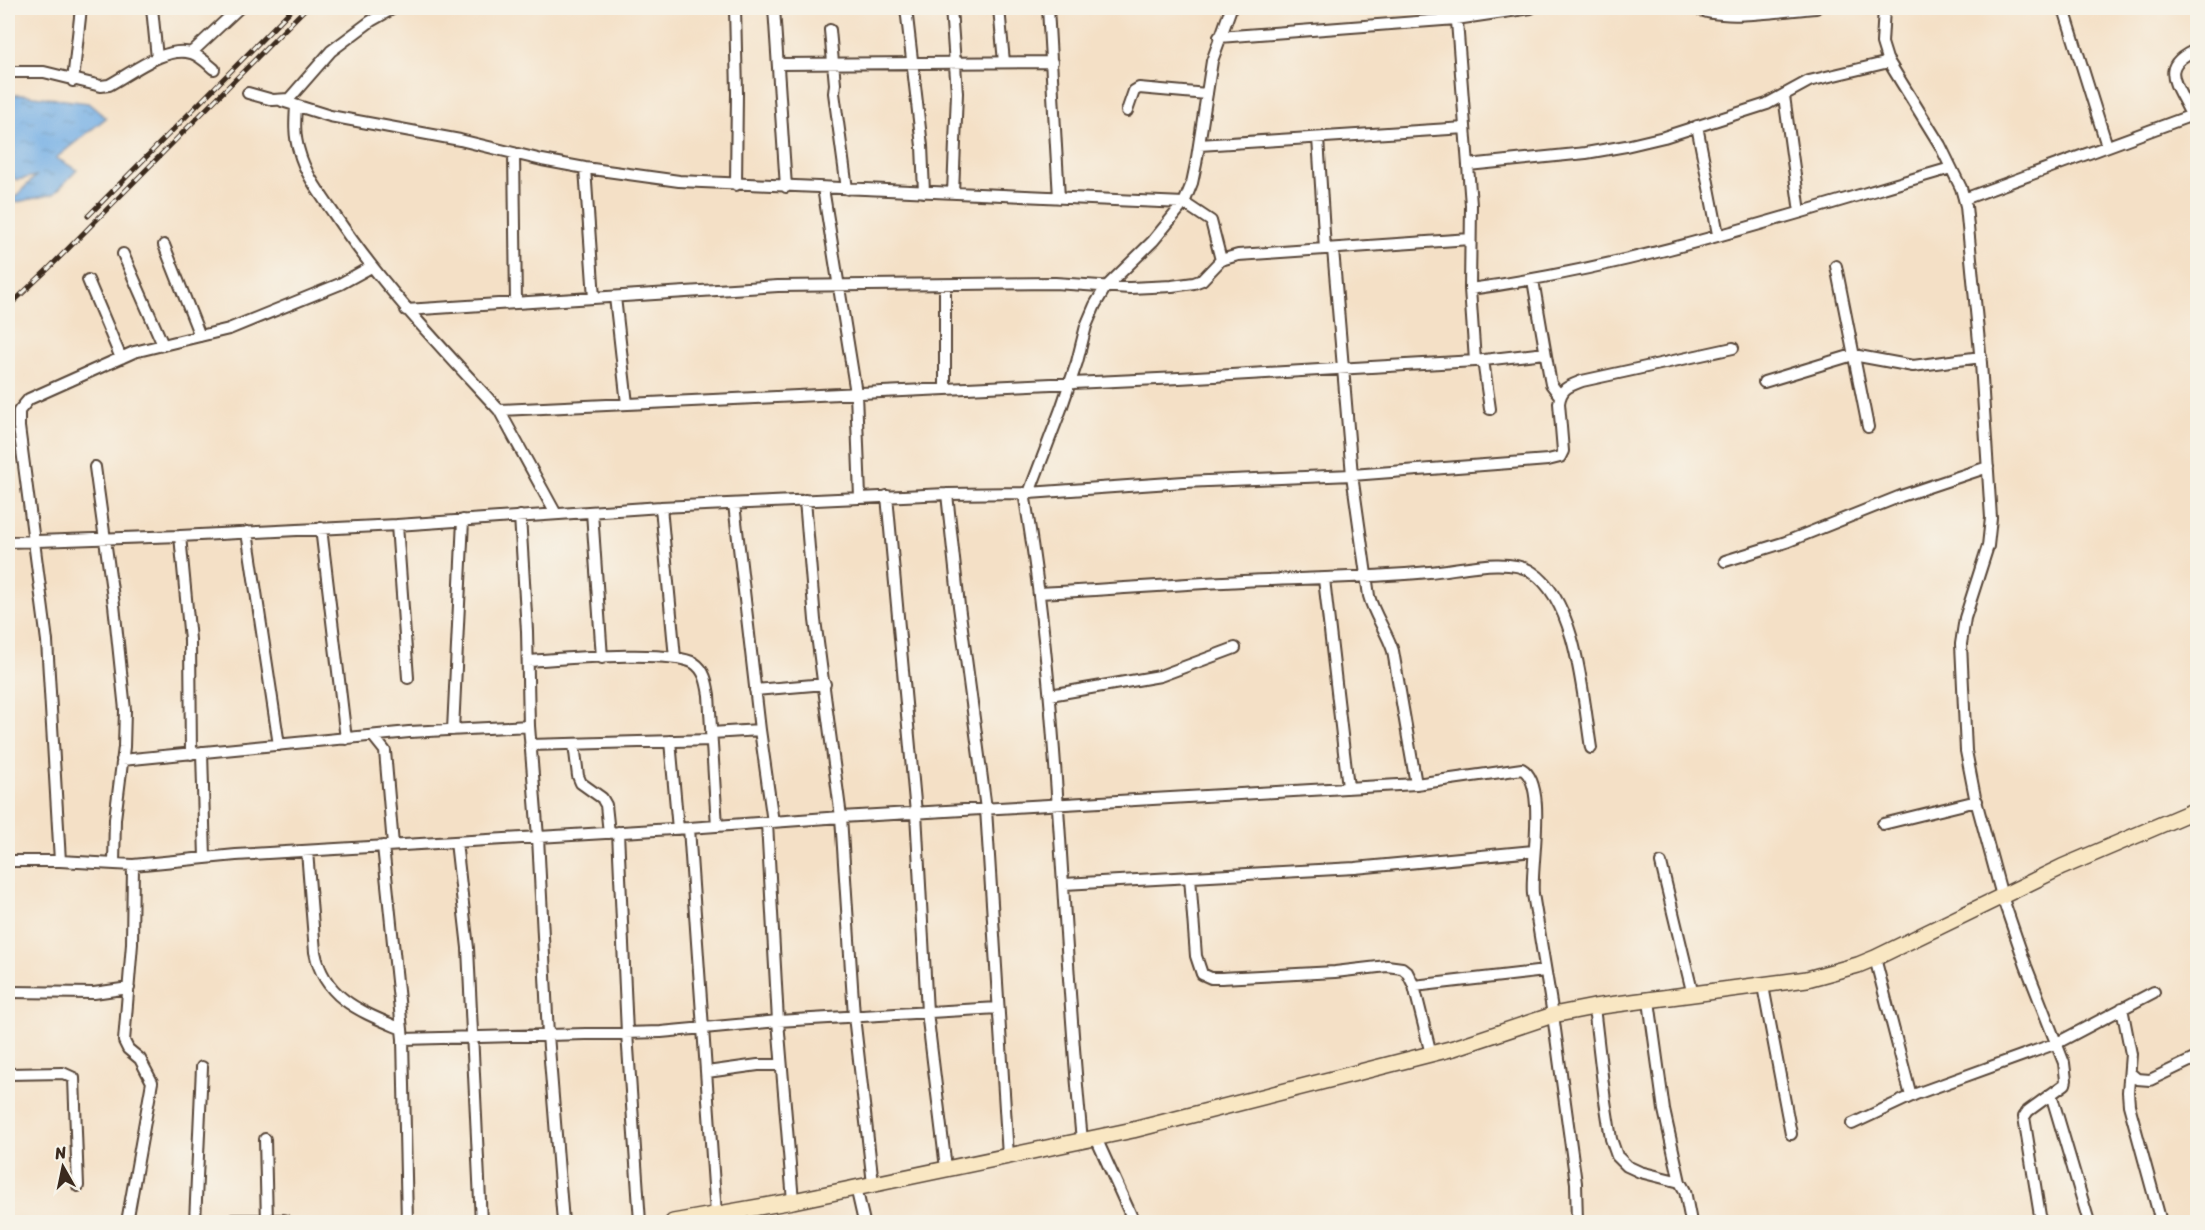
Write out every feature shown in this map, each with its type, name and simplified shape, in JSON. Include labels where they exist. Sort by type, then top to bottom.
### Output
[{"type":"street","points":[[73,81],[81,8]]},
{"type":"street","points":[[152,8],[157,58]]},
{"type":"street","points":[[191,52],[239,8]]},
{"type":"street","points":[[282,101],[294,94],[331,51],[371,21],[394,8]]},
{"type":"street","points":[[735,8],[736,185]]},
{"type":"street","points":[[774,8],[786,187]]},
{"type":"street","points":[[906,8],[922,146],[924,192]]},
{"type":"street","points":[[951,8],[957,122],[953,193]]},
{"type":"street","points":[[999,8],[1004,62]]},
{"type":"street","points":[[1048,8],[1059,198]]},
{"type":"street","points":[[1134,1222],[1089,1139],[1073,1044],[1050,695],[1027,493],[1070,383],[1086,326],[1106,288],[1164,230],[1184,203],[1192,183],[1212,61],[1231,8]]},
{"type":"street","points":[[1219,37],[1456,13],[1531,8]]},
{"type":"street","points":[[1696,8],[1712,14],[1816,8]]},
{"type":"street","points":[[1884,8],[1882,43],[1889,62],[1940,145],[1964,199],[1969,226],[1981,357],[1990,531],[1988,546],[1965,618],[1961,652],[1966,751],[2002,896],[2064,1064],[2065,1084],[2025,1113],[2024,1117],[2041,1222]]},
{"type":"street","points":[[2060,8],[2065,12],[2107,146]]},
{"type":"street","points":[[1456,13],[1468,165],[1470,289],[1479,360],[1490,409]]},
{"type":"street","points":[[830,30],[834,93],[847,189]]},
{"type":"street","points":[[1964,199],[2194,114],[2174,79],[2172,70],[2174,62],[2182,55],[2198,49]]},
{"type":"street","points":[[8,67],[8,72],[44,72],[92,85],[109,85],[157,58],[178,52],[191,52],[214,69]]},
{"type":"street","points":[[779,64],[1052,62]]},
{"type":"street","points":[[1468,165],[1596,151],[1654,139],[1767,104],[1809,81],[1889,62]]},
{"type":"street","points":[[1127,111],[1134,91],[1139,88],[1207,94]]},
{"type":"street","points":[[248,93],[330,116],[460,140],[585,168],[679,181],[1184,203],[1211,221],[1221,260]]},
{"type":"street","points":[[1784,96],[1800,212]]},
{"type":"street","points":[[296,106],[296,137],[302,161],[323,198],[371,267],[406,310],[499,410],[556,514]]},
{"type":"street","points":[[1697,126],[1718,234]]},
{"type":"street","points":[[1199,145],[1465,128]]},
{"type":"street","points":[[1318,138],[1352,475],[1366,577],[1371,605],[1388,634],[1393,651],[1416,784]]},
{"type":"street","points":[[514,153],[516,303]]},
{"type":"street","points":[[585,168],[594,298]]},
{"type":"street","points":[[1470,289],[1533,280],[1684,246],[1718,234],[1951,168]]},
{"type":"street","points":[[823,188],[856,393],[860,497]]},
{"type":"street","points":[[406,310],[732,287],[1055,283],[1106,288],[1194,283],[1202,280],[1221,260],[1239,255],[1470,239]]},
{"type":"street","points":[[164,245],[200,336]]},
{"type":"street","points":[[123,254],[163,345]]},
{"type":"street","points":[[1836,266],[1868,427]]},
{"type":"street","points":[[60,861],[47,641],[19,427],[19,411],[29,399],[134,352],[239,325],[340,284],[371,267]]},
{"type":"street","points":[[88,280],[121,358]]},
{"type":"street","points":[[8,542],[396,525],[662,507],[860,497],[1027,493],[1184,482],[1352,475],[1556,459],[1563,452],[1560,396],[1551,384],[1533,280]]},
{"type":"street","points":[[945,285],[945,389]]},
{"type":"street","points":[[615,297],[627,404]]},
{"type":"street","points":[[1560,396],[1565,388],[1582,381],[1733,348]]},
{"type":"street","points":[[499,410],[1070,383],[1479,360],[1545,353]]},
{"type":"street","points":[[1764,382],[1852,355],[1913,366],[1981,357]]},
{"type":"street","points":[[95,467],[125,710],[115,819],[114,864]]},
{"type":"street","points":[[1725,561],[1786,542],[1900,496],[1988,467]]},
{"type":"street","points":[[948,494],[959,606],[986,809],[1008,1156]]},
{"type":"street","points":[[886,496],[916,813],[927,1012],[946,1168]]},
{"type":"street","points":[[805,500],[815,620],[841,817],[854,1016],[873,1184]]},
{"type":"street","points":[[734,504],[770,823],[778,1021],[793,1201]]},
{"type":"street","points":[[662,507],[675,658]]},
{"type":"street","points":[[592,512],[602,658]]},
{"type":"street","points":[[520,516],[530,745],[538,837],[548,1035],[563,1222]]},
{"type":"street","points":[[453,730],[463,520]]},
{"type":"street","points":[[396,525],[408,678]]},
{"type":"street","points":[[321,528],[346,739]]},
{"type":"street","points":[[247,532],[279,745]]},
{"type":"street","points":[[180,536],[190,640],[205,858]]},
{"type":"street","points":[[1039,593],[1138,589],[1225,582],[1366,577],[1509,565],[1521,566],[1545,583],[1557,602],[1569,629],[1591,748]]},
{"type":"street","points":[[1324,579],[1348,788]]},
{"type":"street","points":[[1050,695],[1160,676],[1235,648]]},
{"type":"street","points":[[528,661],[649,656],[675,658],[695,664],[706,678],[709,695],[717,826]]},
{"type":"street","points":[[755,690],[825,684]]},
{"type":"street","points":[[122,760],[373,736],[529,726]]},
{"type":"street","points":[[530,745],[670,741],[760,730]]},
{"type":"street","points":[[373,736],[385,751],[388,846],[402,1034],[408,1222]]},
{"type":"street","points":[[670,741],[684,828],[704,1028],[716,1214]]},
{"type":"street","points":[[574,744],[581,783],[602,798],[613,832],[640,1222]]},
{"type":"street","points":[[8,861],[133,865],[307,851],[841,817],[1416,784],[1526,770],[1532,784],[1538,821],[1531,881],[1553,1015],[1576,1183],[1578,1222]]},
{"type":"street","points":[[1883,824],[1977,801]]},
{"type":"street","points":[[673,1222],[793,1201],[1194,1116],[1454,1048],[1553,1015],[1594,1007],[1807,979],[1875,958],[2062,867],[2198,809]]},
{"type":"street","points":[[456,842],[468,948],[481,1222]]},
{"type":"street","points":[[307,851],[318,968],[326,982],[346,1002],[402,1034],[473,1036],[627,1033],[778,1021],[998,1008]]},
{"type":"street","points":[[1064,884],[1401,865],[1534,851]]},
{"type":"street","points":[[1661,863],[1693,994]]},
{"type":"street","points":[[127,1222],[152,1082],[140,1059],[128,1049],[124,1041],[132,944],[133,865]]},
{"type":"street","points":[[1190,878],[1196,956],[1199,970],[1205,976],[1221,978],[1308,974],[1395,966],[1407,972],[1414,986],[1431,1054]]},
{"type":"street","points":[[1875,958],[1911,1096]]},
{"type":"street","points":[[1414,986],[1545,971]]},
{"type":"street","points":[[1763,986],[1791,1134]]},
{"type":"street","points":[[8,992],[94,993],[129,988]]},
{"type":"street","points":[[1852,1124],[1911,1096],[2056,1042],[2154,992]]},
{"type":"street","points":[[1649,1001],[1664,1110],[1691,1222]]},
{"type":"street","points":[[1594,1007],[1605,1101],[1611,1139],[1617,1156],[1627,1166],[1640,1172],[1680,1182]]},
{"type":"street","points":[[2122,1008],[2131,1053],[2129,1105],[2162,1222]]},
{"type":"street","points":[[2130,1073],[2137,1079],[2150,1080],[2198,1057]]},
{"type":"street","points":[[707,1072],[758,1065],[782,1065]]},
{"type":"street","points":[[195,1222],[202,1067]]},
{"type":"street","points":[[8,1074],[63,1073],[74,1078],[78,1186]]},
{"type":"street","points":[[2051,1094],[2089,1222]]},
{"type":"street","points":[[265,1139],[267,1222]]},
{"type":"street","points":[[856,1187],[864,1222]]},
{"type":"street","points":[[233,1222],[284,1222]]},
{"type":"water","points":[[8,95],[88,103],[106,118],[56,158],[77,170],[54,194],[8,204],[36,176],[17,180],[8,175]]},
{"type":"railway","points":[[88,216],[293,8]]},
{"type":"railway","points":[[8,307],[306,8]]}]
